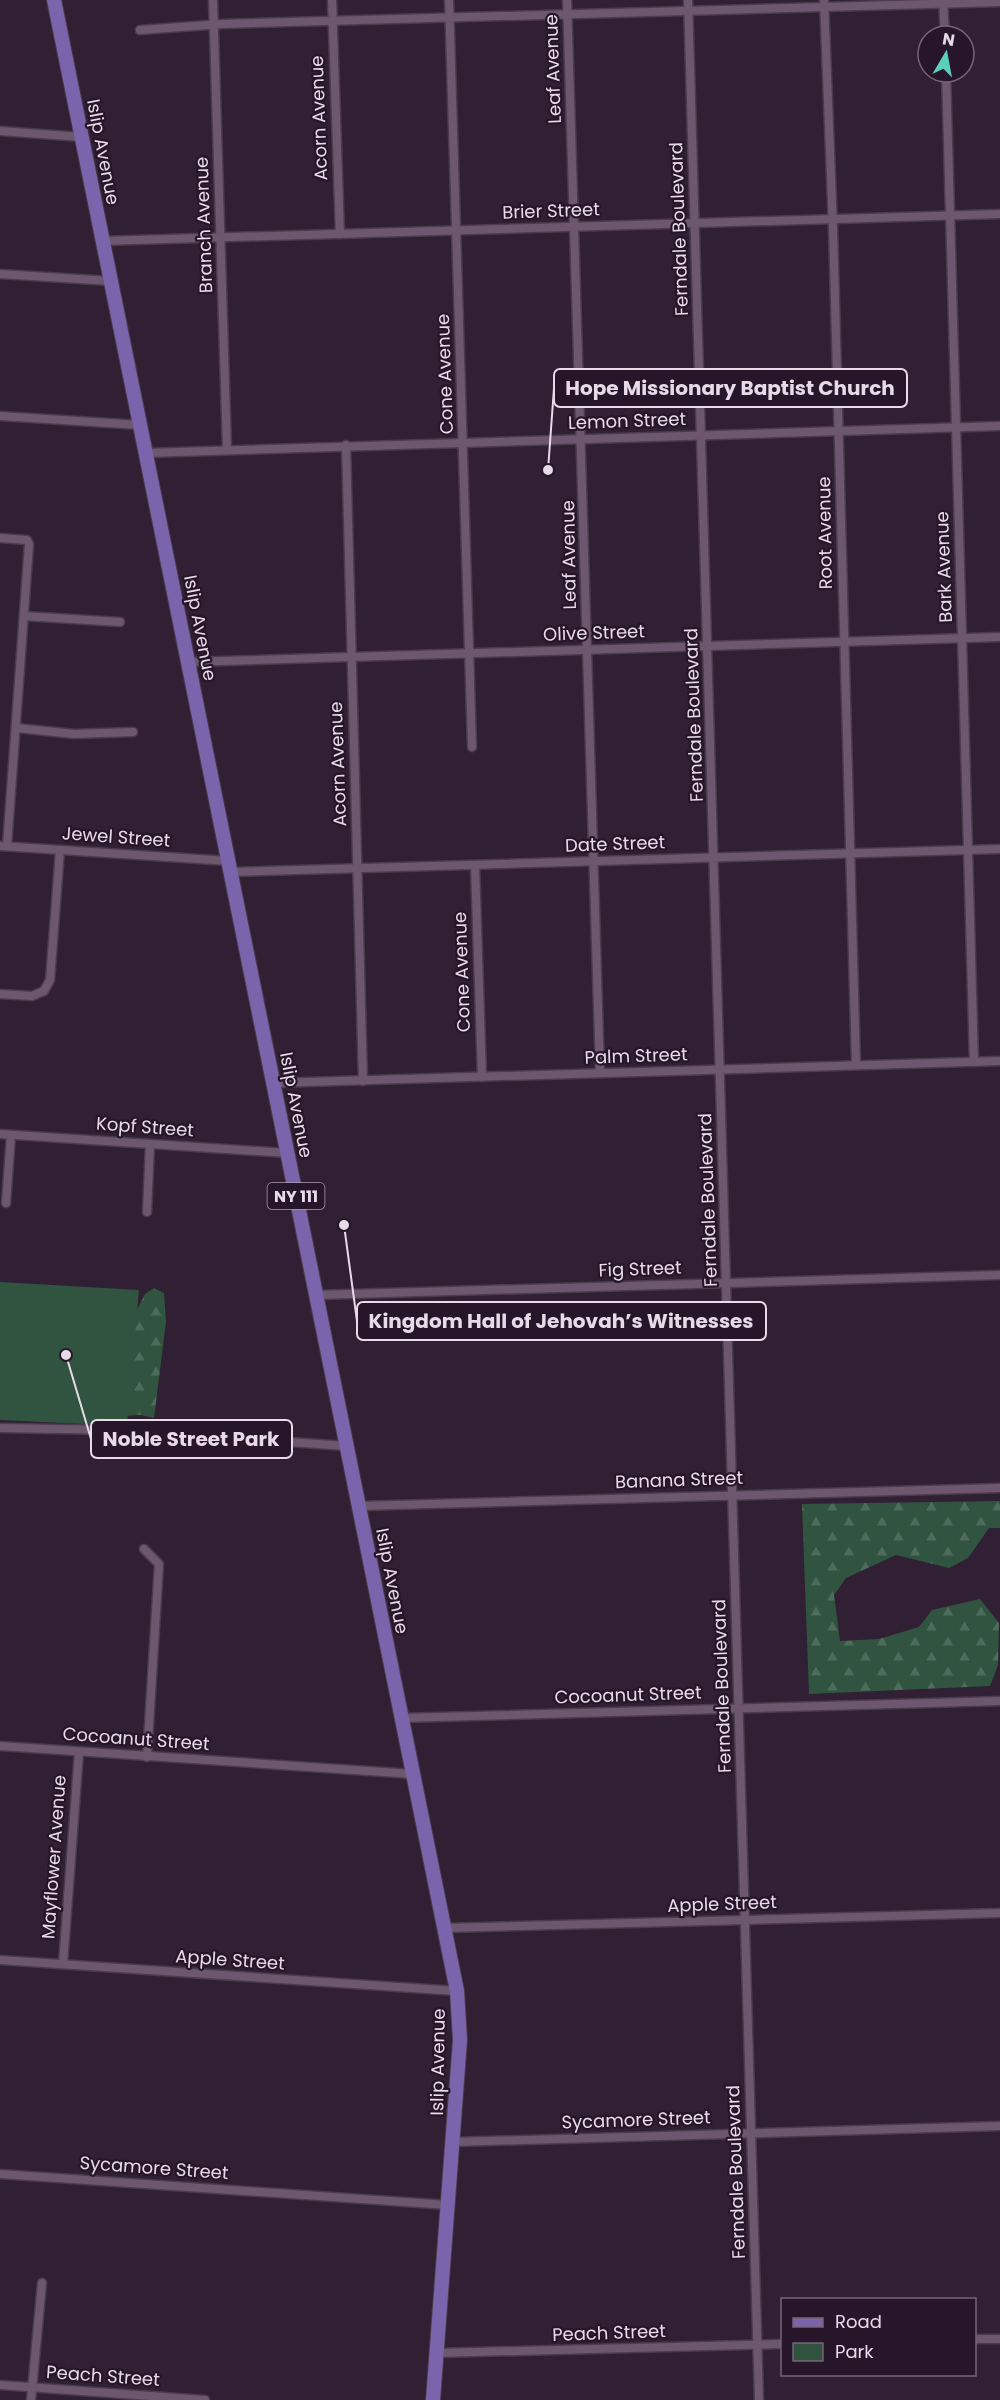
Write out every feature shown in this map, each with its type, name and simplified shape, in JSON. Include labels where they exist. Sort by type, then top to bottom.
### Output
[{"type":"main road","name":"Islip Avenue","points":[[54,0],[457,1991],[460,2040],[433,2400]]},
{"type":"street","name":"Branch Avenue","points":[[213,0],[227,449]]},
{"type":"street","name":"Acorn Avenue","points":[[332,0],[340,234]]},
{"type":"street","name":"Cone Avenue","points":[[449,0],[472,747]]},
{"type":"street","name":"Leaf Avenue","points":[[567,0],[600,1073]]},
{"type":"street","name":"Ferndale Boulevard","points":[[688,0],[759,2400]]},
{"type":"street","points":[[944,2],[945,24]]},
{"type":"street","points":[[140,30],[214,24],[688,11],[824,3],[1000,2]]},
{"type":"street","name":"Root Avenue","points":[[824,3],[833,219],[856,1065]]},
{"type":"street","name":"Bark Avenue","points":[[946,84],[974,1062]]},
{"type":"street","points":[[0,131],[82,137]]},
{"type":"street","name":"Brier Street","points":[[102,241],[1000,214]]},
{"type":"street","points":[[0,274],[111,281]]},
{"type":"street","points":[[0,416],[140,425]]},
{"type":"street","name":"Lemon Street","points":[[146,453],[1000,426]]},
{"type":"street","name":"Acorn Avenue","points":[[346,445],[363,1081]]},
{"type":"street","points":[[0,538],[27,540],[29,544],[17,728],[4,846]]},
{"type":"street","points":[[24,616],[120,622]]},
{"type":"street","name":"Olive Street","points":[[188,662],[1000,637]]},
{"type":"street","points":[[17,728],[74,734],[133,732]]},
{"type":"street","name":"Jewel Street","points":[[4,846],[230,867]]},
{"type":"street","name":"Date Street","points":[[230,867],[358,868],[1000,849]]},
{"type":"street","points":[[0,994],[32,996],[44,991],[50,980],[60,850]]},
{"type":"street","name":"Cone Avenue","points":[[475,865],[482,1077]]},
{"type":"street","name":"Palm Street","points":[[273,1083],[1000,1061]]},
{"type":"street","name":"Kopf Street","points":[[0,1134],[287,1153]]},
{"type":"street","points":[[6,1203],[11,1135]]},
{"type":"street","points":[[147,1212],[150,1144]]},
{"type":"street","name":"Fig Street","points":[[317,1295],[1000,1275]]},
{"type":"street","points":[[0,1428],[118,1430],[346,1446]]},
{"type":"street","name":"Banana Street","points":[[359,1506],[1000,1488]]},
{"type":"street","points":[[144,1549],[159,1564],[147,1757]]},
{"type":"street","name":"Cocoanut Street","points":[[401,1718],[1000,1701]]},
{"type":"street","name":"Cocoanut Street","points":[[0,1746],[413,1774]]},
{"type":"street","name":"Mayflower Avenue","points":[[63,1964],[79,1752]]},
{"type":"street","name":"Apple Street","points":[[445,1928],[1000,1913]]},
{"type":"street","name":"Apple Street","points":[[0,1960],[457,1991]]},
{"type":"street","name":"Sycamore Street","points":[[453,2142],[1000,2126]]},
{"type":"street","name":"Sycamore Street","points":[[0,2174],[448,2205]]},
{"type":"street","points":[[31,2400],[42,2283]]},
{"type":"street","points":[[976,2339],[1000,2339]]},
{"type":"street","name":"Peach Street","points":[[437,2353],[781,2344]]},
{"type":"street","name":"Peach Street","points":[[0,2385],[204,2400]]},
{"type":"green space","points":[[0,1282],[139,1290],[127,1426],[0,1420]]},
{"type":"green space","points":[[154,1288],[164,1293],[166,1322],[154,1418],[141,1415],[81,1418],[145,1294]]},
{"type":"green space","points":[[1000,1501],[1000,1528],[989,1528],[968,1558],[949,1568],[896,1555],[846,1578],[834,1595],[840,1641],[879,1639],[919,1627],[932,1610],[980,1599],[999,1623],[998,1665],[990,1686],[809,1694],[802,1504]]},
{"type":"place","name":"Hope Missionary Baptist Church","points":[[548,470]]},
{"type":"place","name":"Kingdom Hall of Jehovah’s Witnesses","points":[[344,1225]]},
{"type":"place","name":"Noble Street Park","points":[[66,1355]]}]
